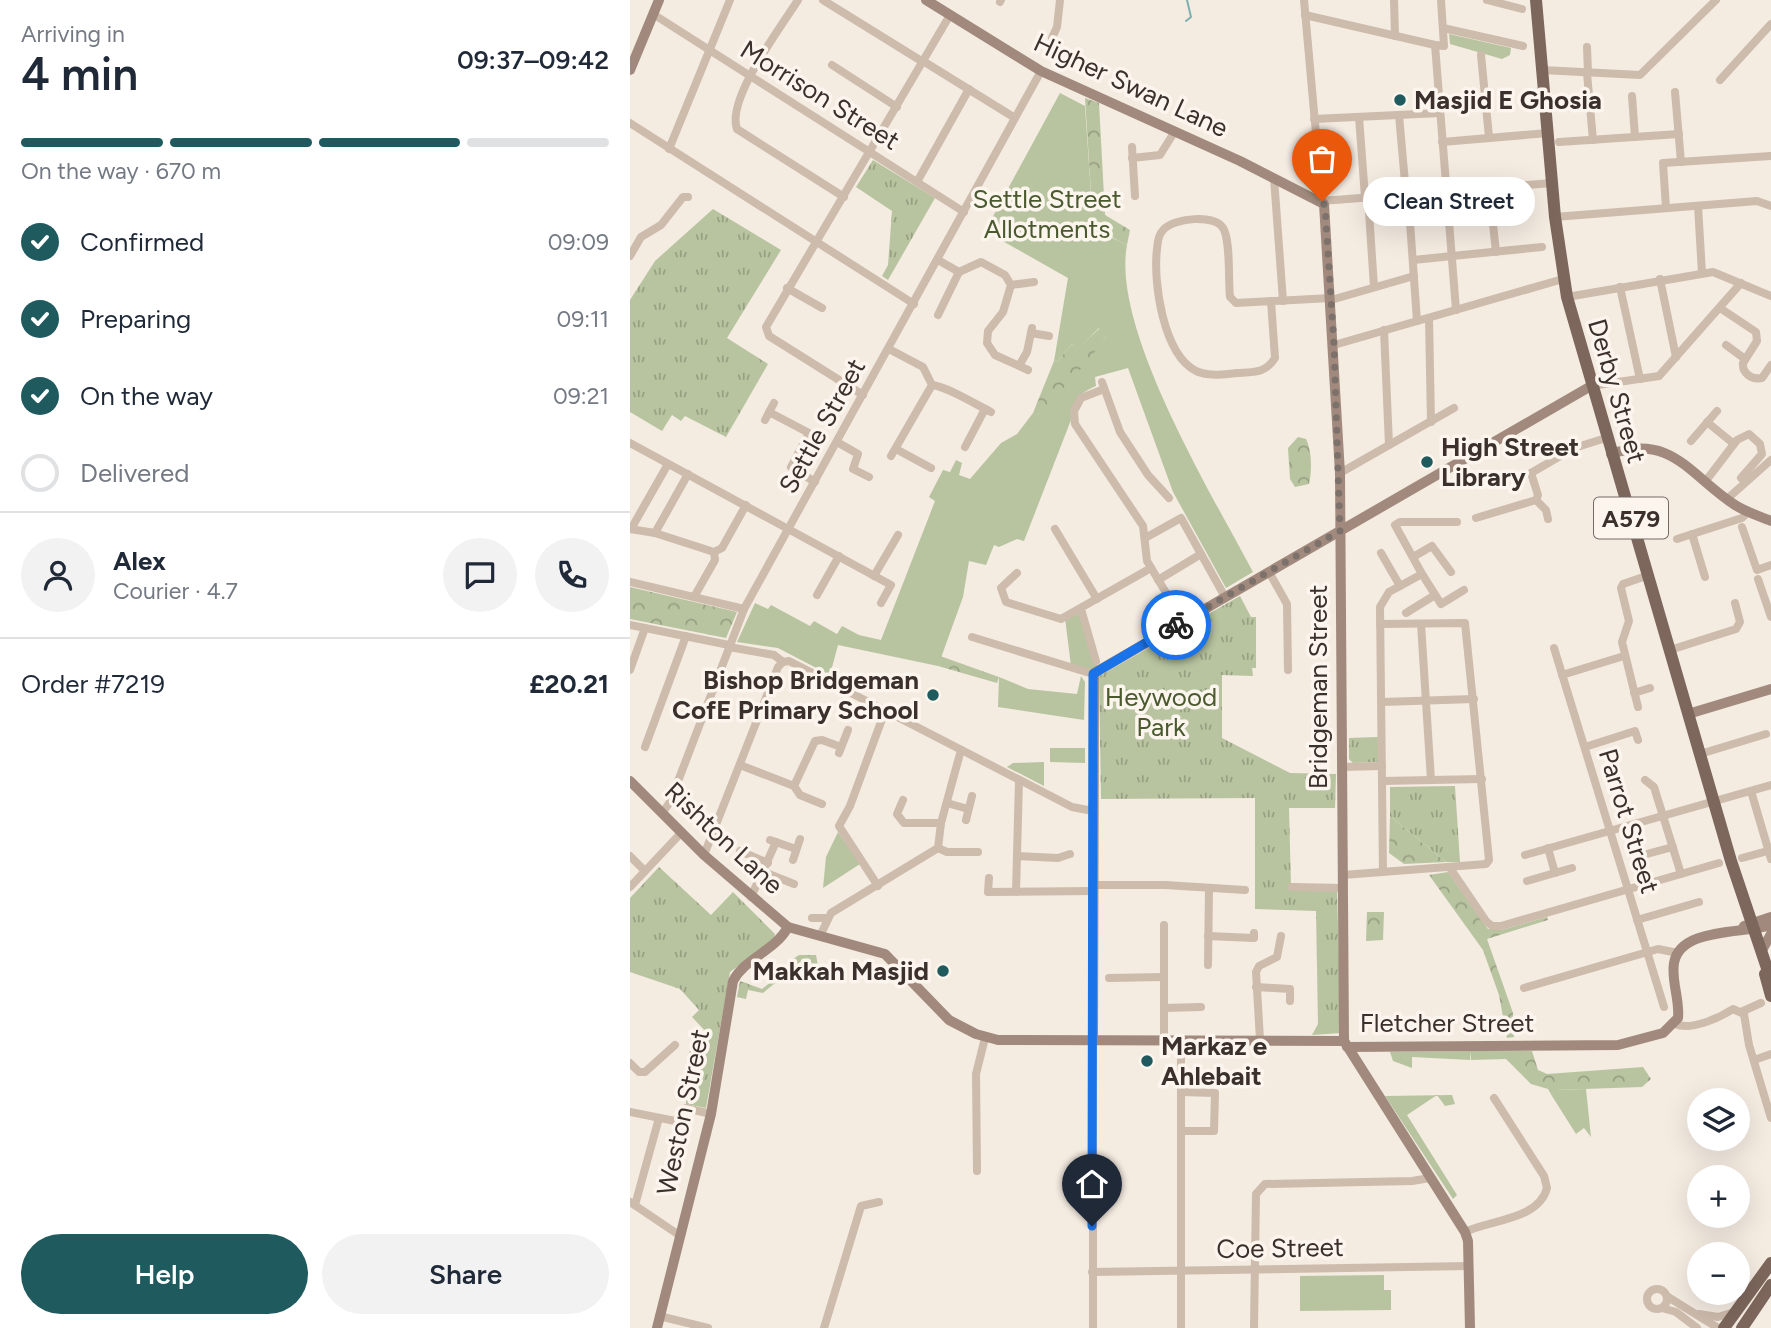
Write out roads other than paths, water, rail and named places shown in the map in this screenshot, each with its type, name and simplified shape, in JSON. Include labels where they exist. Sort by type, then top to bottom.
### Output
[{"type":"main road","name":"A579","points":[[1536,0],[1542,70]]},
{"type":"main road","name":"Derby Street","points":[[1542,70],[1555,217],[1567,297],[1714,802],[1771,980]]},
{"type":"main road","name":"Derby Street","points":[[1762,954],[1766,1000]]},
{"type":"main road","points":[[1724,1328],[1771,1263]]},
{"type":"main road","points":[[1734,1328],[1769,1288]]},
{"type":"main road","points":[[1742,1328],[1769,1288]]},
{"type":"street","points":[[630,70],[659,0]]},
{"type":"street","points":[[669,149],[730,0]]},
{"type":"street","points":[[798,0],[750,76],[734,117],[736,128],[844,197]]},
{"type":"street","points":[[822,0],[1015,118]]},
{"type":"street","name":"Higher Swan Lane","points":[[926,0],[1041,71],[1322,201]]},
{"type":"street","points":[[1052,38],[1060,0]]},
{"type":"street","name":"Bridgeman Street","points":[[1304,0],[1322,201],[1325,206],[1340,472],[1345,1044]]},
{"type":"street","points":[[1394,0],[1395,37]]},
{"type":"street","points":[[1305,15],[1444,46],[1441,0]]},
{"type":"street","points":[[1487,0],[1522,9]]},
{"type":"street","points":[[1542,70],[1640,75],[1716,0]]},
{"type":"street","name":"Morrison Street","points":[[653,14],[964,212]]},
{"type":"street","points":[[863,395],[769,336],[765,330],[950,15]]},
{"type":"street","points":[[1720,80],[1730,75],[1771,24]]},
{"type":"street","points":[[1443,28],[1523,46]]},
{"type":"street","points":[[1435,46],[1456,310]]},
{"type":"street","points":[[1587,47],[1592,140]]},
{"type":"street","points":[[1481,55],[1489,137]]},
{"type":"street","points":[[832,65],[897,107]]},
{"type":"street","name":"Settle Street","points":[[663,812],[679,780],[743,611],[1041,71]]},
{"type":"street","points":[[917,182],[969,89]]},
{"type":"street","points":[[1675,92],[1681,162]]},
{"type":"street","points":[[1632,96],[1635,137]]},
{"type":"street","points":[[1314,119],[1440,113]]},
{"type":"street","points":[[1399,115],[1417,321]]},
{"type":"street","points":[[1359,117],[1374,287]]},
{"type":"street","points":[[630,123],[914,304]]},
{"type":"street","points":[[1132,158],[1160,155],[1175,131]]},
{"type":"street","points":[[1443,142],[1548,133]]},
{"type":"street","points":[[1559,142],[1679,134]]},
{"type":"street","points":[[1132,147],[1138,186],[1135,196]]},
{"type":"street","points":[[1666,208],[1662,163],[1771,156]]},
{"type":"street","points":[[1274,178],[1283,300]]},
{"type":"street","points":[[1322,201],[1552,183]]},
{"type":"street","points":[[1489,187],[1496,252]]},
{"type":"street","points":[[630,257],[641,237],[661,225],[683,197],[688,197]]},
{"type":"street","points":[[1555,217],[1757,201],[1771,206]]},
{"type":"street","points":[[1698,206],[1702,273]]},
{"type":"street","points":[[1271,301],[1275,358],[1271,366],[1263,372],[1209,375],[1198,372],[1181,357],[1165,323],[1156,272],[1160,233],[1174,223],[1209,220],[1218,223],[1226,234],[1230,297],[1239,303],[1283,300],[1331,299],[1414,276]]},
{"type":"street","points":[[1413,260],[1542,247]]},
{"type":"street","points":[[938,260],[959,272]]},
{"type":"street","points":[[938,315],[959,272],[978,263],[985,263],[1005,275],[1011,285],[1003,312],[990,327],[987,339],[995,355],[1024,367],[1031,331],[1049,336]]},
{"type":"street","points":[[1567,297],[1660,279],[1716,272],[1771,296]]},
{"type":"street","points":[[1334,345],[1563,279]]},
{"type":"street","points":[[1660,279],[1676,356]]},
{"type":"street","points":[[1011,285],[1034,282]]},
{"type":"street","points":[[972,637],[1093,674],[1591,386],[1659,376],[1741,283]]},
{"type":"street","points":[[1620,286],[1640,379]]},
{"type":"street","points":[[787,289],[822,308]]},
{"type":"street","points":[[1720,307],[1756,332],[1757,341],[1745,359],[1743,369],[1754,378],[1762,378],[1771,366]]},
{"type":"street","points":[[1429,318],[1431,422]]},
{"type":"street","points":[[1384,330],[1389,445]]},
{"type":"street","points":[[977,341],[987,339]]},
{"type":"street","points":[[1726,345],[1745,359]]},
{"type":"street","points":[[889,349],[923,367],[932,384],[945,387],[960,398],[988,410],[967,435],[965,447]]},
{"type":"street","points":[[926,463],[893,453],[932,384]]},
{"type":"street","points":[[1169,498],[1120,432],[1103,385],[1081,398],[1074,411],[1075,424],[1138,516],[1147,537],[1147,558],[1151,568],[1183,621]]},
{"type":"street","points":[[774,403],[767,416],[809,433],[791,465],[815,482]]},
{"type":"street","points":[[1340,472],[1454,408]]},
{"type":"street","points":[[1691,441],[1717,411]]},
{"type":"street","points":[[1707,422],[1734,444]]},
{"type":"street","points":[[1705,482],[1734,444],[1748,434],[1762,447],[1760,457],[1741,478]]},
{"type":"street","points":[[1548,519],[1546,510],[1536,500],[1531,473],[1577,447],[1606,438]]},
{"type":"street","points":[[837,442],[858,454],[859,458],[853,469],[869,477]]},
{"type":"street","points":[[630,443],[891,586],[881,603]]},
{"type":"street","points":[[1611,454],[1639,447],[1658,449],[1674,457],[1727,499],[1748,512],[1771,521]]},
{"type":"street","points":[[1727,499],[1771,460]]},
{"type":"street","points":[[668,464],[631,529],[655,533],[714,552],[722,548],[746,505]]},
{"type":"street","points":[[655,533],[688,474]]},
{"type":"street","points":[[1476,518],[1491,518],[1536,500]]},
{"type":"street","points":[[1677,539],[1742,518],[1748,512]]},
{"type":"street","points":[[1147,537],[1181,518],[1225,597]]},
{"type":"street","points":[[1457,522],[1400,522],[1395,525],[1441,604],[1464,590]]},
{"type":"street","points":[[1742,527],[1771,617]]},
{"type":"street","points":[[1055,529],[1097,599]]},
{"type":"street","points":[[874,576],[898,534]]},
{"type":"street","points":[[1692,534],[1705,577]]},
{"type":"street","points":[[1413,557],[1432,546],[1451,572]]},
{"type":"street","points":[[694,597],[715,560],[714,552]]},
{"type":"street","points":[[1381,553],[1382,564],[1400,586]]},
{"type":"street","points":[[1158,580],[1201,554]]},
{"type":"street","points":[[817,595],[839,556]]},
{"type":"street","points":[[1757,575],[1771,565]]},
{"type":"street","points":[[1017,573],[1001,588],[1003,598],[1009,604],[1060,619],[1151,568]]},
{"type":"street","points":[[1269,572],[1287,604],[1288,670]]},
{"type":"street","points":[[1383,872],[1381,601],[1400,586],[1423,574]]},
{"type":"street","points":[[1638,707],[1622,642],[1629,621],[1622,586],[1649,575]]},
{"type":"street","points":[[630,582],[743,611]]},
{"type":"street","points":[[1410,613],[1435,595]]},
{"type":"street","points":[[1670,650],[1738,627],[1735,603]]},
{"type":"street","points":[[1081,609],[1089,652],[1096,661]]},
{"type":"street","points":[[1343,875],[1450,868],[1489,862],[1465,624],[1380,624]]},
{"type":"street","points":[[1421,624],[1430,780]]},
{"type":"street","points":[[630,625],[774,655],[783,662],[789,662],[1072,807],[1093,811]]},
{"type":"street","points":[[630,670],[645,628]]},
{"type":"street","points":[[645,747],[686,636]]},
{"type":"street","name":"Parrot Street","points":[[1554,648],[1664,1007]]},
{"type":"street","points":[[1562,675],[1624,656]]},
{"type":"street","points":[[704,855],[783,662]]},
{"type":"street","points":[[1093,674],[1093,1328]]},
{"type":"street","points":[[1634,693],[1650,688]]},
{"type":"street","points":[[1688,713],[1771,690]]},
{"type":"street","points":[[1381,702],[1474,699]]},
{"type":"street","points":[[878,886],[839,826],[850,806],[885,711]]},
{"type":"street","points":[[794,786],[815,741],[822,740],[840,750],[848,730]]},
{"type":"street","points":[[1585,747],[1635,731],[1638,740]]},
{"type":"street","points":[[1700,754],[1766,734]]},
{"type":"street","points":[[938,848],[941,823],[961,750]]},
{"type":"street","points":[[740,765],[794,786],[800,795],[820,803],[821,792]]},
{"type":"street","points":[[1342,767],[1382,766]]},
{"type":"street","points":[[1382,781],[1482,779]]},
{"type":"street","points":[[1016,892],[1019,780]]},
{"type":"street","points":[[1645,780],[1654,787],[1681,874]]},
{"type":"street","name":"Rishton Lane","points":[[630,781],[704,855],[788,927]]},
{"type":"street","points":[[1525,855],[1771,785]]},
{"type":"street","points":[[1742,858],[1770,853],[1751,790]]},
{"type":"street","points":[[967,820],[972,796]]},
{"type":"street","points":[[903,800],[897,814],[904,823],[941,823]]},
{"type":"street","points":[[947,803],[968,809]]},
{"type":"street","points":[[630,887],[681,833]]},
{"type":"street","points":[[793,860],[800,839]]},
{"type":"street","points":[[751,897],[768,863],[773,841],[796,849]]},
{"type":"street","points":[[1636,845],[1643,855],[1673,847]]},
{"type":"street","points":[[938,848],[947,852],[978,852]]},
{"type":"street","points":[[812,918],[827,918],[938,848]]},
{"type":"street","points":[[1548,848],[1555,873]]},
{"type":"street","points":[[740,851],[768,863]]},
{"type":"street","points":[[1017,856],[1046,862],[1070,854]]},
{"type":"street","points":[[630,856],[645,871]]},
{"type":"street","points":[[1450,868],[1492,926],[1501,926],[1719,863]]},
{"type":"street","points":[[1527,881],[1572,868]]},
{"type":"street","points":[[764,872],[789,885]]},
{"type":"street","points":[[989,878],[988,892],[1165,885],[1245,890]]},
{"type":"street","points":[[1292,887],[1343,888]]},
{"type":"street","points":[[1208,965],[1209,889]]},
{"type":"street","points":[[1637,920],[1699,902]]},
{"type":"street","points":[[1753,927],[1771,917]]},
{"type":"street","points":[[820,936],[827,918]]},
{"type":"street","points":[[1164,925],[1164,1039]]},
{"type":"street","points":[[1771,925],[1690,941],[1678,953],[1674,964],[1679,1012],[1675,1024],[1683,1027],[1721,1017],[1733,1009],[1745,1017],[1771,1118]]},
{"type":"street","points":[[788,927],[886,954],[949,1020],[985,1038],[976,1074],[977,1171]]},
{"type":"street","name":"Weston Street","points":[[657,1328],[711,1114],[733,981],[740,971],[779,941],[788,927]]},
{"type":"street","points":[[1208,936],[1254,938],[1254,933]]},
{"type":"street","points":[[1762,954],[1771,934]]},
{"type":"street","points":[[1261,1040],[1257,969],[1276,957],[1280,950],[1281,936]]},
{"type":"street","points":[[1524,988],[1647,951],[1667,948],[1678,953]]},
{"type":"street","points":[[1110,978],[1164,977]]},
{"type":"street","points":[[1256,987],[1290,989],[1290,1001]]},
{"type":"street","points":[[1741,1012],[1766,1000]]},
{"type":"street","points":[[1164,1008],[1201,1007]]},
{"type":"street","name":"Fletcher Street","points":[[985,1038],[1525,1046],[1622,1044],[1663,1033],[1675,1024]]},
{"type":"street","points":[[1181,1039],[1181,1328]]},
{"type":"street","points":[[1345,1044],[1465,1232],[1469,1266],[1470,1328]]},
{"type":"street","points":[[630,1063],[639,1072],[645,1072],[675,1045]]},
{"type":"street","points":[[1754,1060],[1771,1054]]},
{"type":"street","points":[[1181,1091],[1215,1093],[1214,1131],[1181,1131]]},
{"type":"street","points":[[1465,1232],[1537,1206],[1547,1188],[1544,1176],[1493,1098]]},
{"type":"street","points":[[630,1112],[680,1119],[685,1108],[711,1114]]},
{"type":"street","points":[[659,1118],[632,1203],[679,1235]]},
{"type":"street","points":[[1254,1328],[1256,1194],[1259,1188],[1265,1184],[1412,1181],[1430,1178]]},
{"type":"street","points":[[824,1328],[861,1206],[879,1202]]},
{"type":"street","name":"Coe Street","points":[[1092,1272],[1469,1266]]},
{"type":"street","points":[[1695,1327],[1676,1312],[1650,1306],[1648,1295],[1658,1288],[1718,1328]]},
{"type":"street","points":[[1662,1308],[1668,1297]]},
{"type":"street","points":[[1693,1313],[1718,1317],[1736,1312]]},
{"type":"street","points":[[659,1316],[708,1328]]},
{"type":"waterway","points":[[1186,21],[1191,17],[1187,0]]},
{"type":"place","name":"Masjid E Ghosia","points":[[1400,100]]},
{"type":"place","name":"Clean Street","points":[[1322,201]]},
{"type":"place","name":"High Street Library","points":[[1427,462]]},
{"type":"place","name":"Bishop Bridgeman CofE Primary School","points":[[933,695]]},
{"type":"place","name":"Makkah Masjid","points":[[943,971]]},
{"type":"place","name":"Markaz e Ahlebait","points":[[1147,1061]]},
{"type":"park label","name":"Settle Street Allotments","points":[[1047,214]]},
{"type":"park label","name":"Heywood Park","points":[[1161,712]]}]
